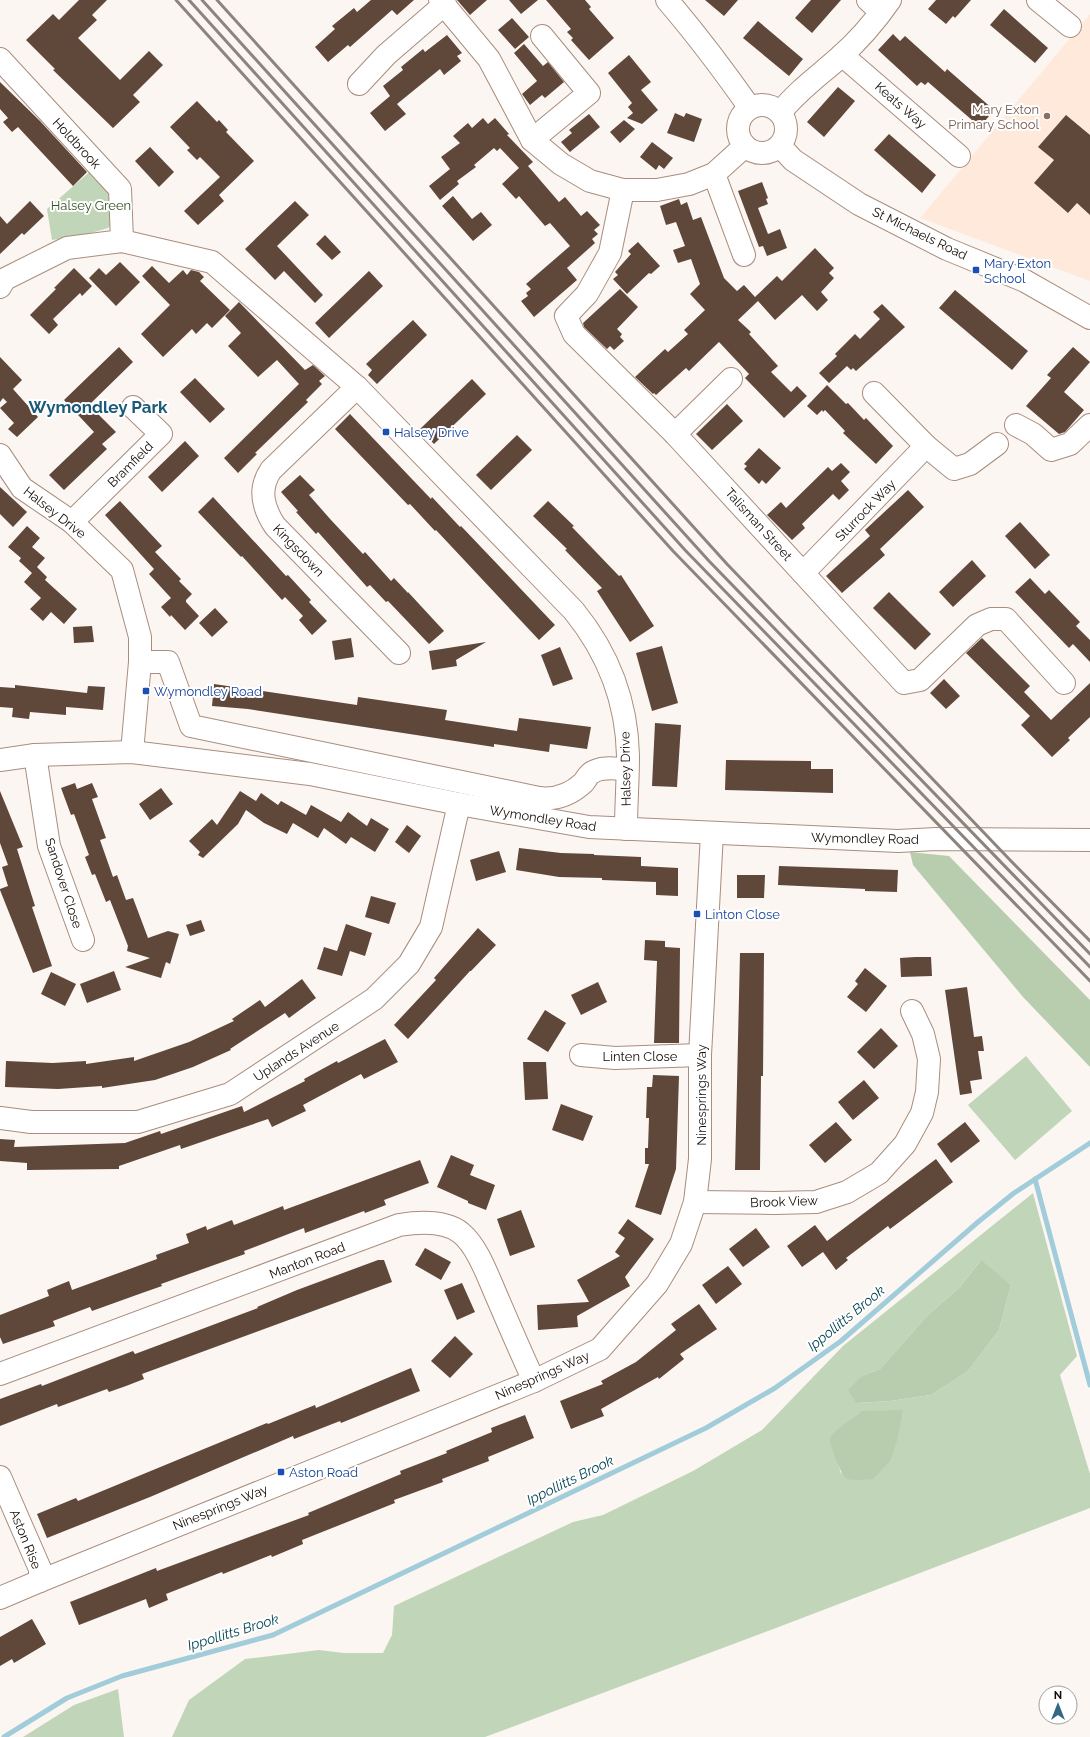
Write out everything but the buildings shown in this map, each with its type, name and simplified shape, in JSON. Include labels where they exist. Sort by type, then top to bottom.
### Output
[{"type":"street","points":[[667,0],[690,30],[711,53],[750,108]]},
{"type":"street","points":[[1038,0],[1070,26]]},
{"type":"street","points":[[359,84],[386,55],[442,2],[489,59],[532,140],[561,164],[590,181],[623,190],[664,188],[689,184],[714,174],[745,146]]},
{"type":"street","points":[[780,113],[790,100],[842,55],[880,4]]},
{"type":"street","points":[[532,140],[589,93],[542,36]]},
{"type":"street","name":"Keats Way","points":[[842,55],[959,156]]},
{"type":"street","name":"Holdbrook","points":[[0,59],[120,189],[122,241]]},
{"type":"street","points":[[762,105],[773,107],[780,113],[787,126],[785,137],[780,146],[770,152],[758,153],[745,146],[740,138],[738,127],[743,115],[750,108],[762,105]]},
{"type":"street","name":"St Michaels Road","points":[[780,146],[793,160],[859,204],[947,249],[1026,280],[1090,318]]},
{"type":"street","points":[[714,174],[744,255]]},
{"type":"street","name":"Talisman Street","points":[[623,190],[610,253],[587,294],[566,316],[574,334],[676,434],[904,683],[920,680],[977,625],[991,619],[1006,619],[1064,683]]},
{"type":"street","name":"Halsey Drive","points":[[2,280],[67,248],[122,241],[212,262],[357,386],[564,600],[590,630],[610,668],[618,694],[626,737],[626,829]]},
{"type":"street","points":[[676,434],[731,378]]},
{"type":"street","name":"Kingsdown","points":[[357,386],[271,470],[264,483],[263,502],[267,515],[275,526],[399,653]]},
{"type":"street","points":[[874,393],[926,446],[954,469],[970,464],[997,444]]},
{"type":"street","name":"Bramfield","points":[[72,522],[161,434],[133,407]]},
{"type":"street","points":[[1016,425],[1033,434],[1051,450],[1070,444],[1090,425]]},
{"type":"street","name":"Sturrock Way","points":[[803,573],[926,446]]},
{"type":"street","name":"Halsey Drive","points":[[0,455],[22,488],[72,522],[122,570],[140,637],[140,662],[132,752]]},
{"type":"street","name":"Wymondley Road","points":[[140,662],[168,662],[191,726],[549,799],[568,794],[584,782],[593,772],[606,768],[627,769]]},
{"type":"street","name":"Wymondley Road","points":[[0,760],[35,755],[132,752],[310,774],[459,804],[589,827],[898,841],[936,839],[1090,840]]},
{"type":"street","name":"Sandover Close","points":[[35,755],[49,846],[83,940]]},
{"type":"street","name":"Uplands Avenue","points":[[0,1118],[31,1122],[138,1122],[230,1094],[368,1003],[409,964],[431,927],[459,804]]},
{"type":"street","name":"Ninesprings Way","points":[[0,1598],[534,1381],[600,1349],[657,1284],[681,1244],[695,1202],[700,1159],[700,1056],[712,833]]},
{"type":"street","name":"Brook View","points":[[695,1202],[774,1204],[816,1202],[847,1192],[879,1173],[905,1144],[922,1113],[927,1092],[929,1059],[923,1034],[912,1011]]},
{"type":"street","name":"Linten Close","points":[[580,1055],[615,1058],[700,1056]]},
{"type":"street","name":"Manton Road","points":[[0,1374],[399,1225],[415,1222],[431,1222],[461,1233],[478,1254],[534,1381]]},
{"type":"street","name":"Aston Rise","points":[[0,1476],[40,1569],[40,1581]]},
{"type":"shaded area","name":"Mary Exton Primary School","points":[[1090,14],[1090,281],[920,218]]},
{"type":"green space","name":"Halsey Green","points":[[93,169],[115,190],[115,222],[108,228],[84,235],[52,240],[47,209]]},
{"type":"green space","points":[[910,852],[949,856],[1090,1000],[1090,1067],[1023,997],[913,865]]},
{"type":"green space","points":[[1026,1056],[1072,1111],[1015,1160],[968,1105]]},
{"type":"green space","points":[[1033,1193],[1077,1356],[1060,1375],[1090,1474],[1090,1508],[485,1737],[172,1737],[189,1700],[245,1659],[319,1650],[344,1653],[383,1653],[392,1635],[394,1606],[573,1522],[603,1515],[693,1471],[762,1430],[843,1346]],"holes":[[[980,1261],[1011,1285],[999,1330],[968,1371],[931,1395],[890,1401],[857,1403],[862,1376],[880,1369],[928,1315],[960,1287]],[[861,1411],[841,1474],[836,1455],[829,1440]]]},
{"type":"green space","points":[[981,1260],[1011,1285],[999,1330],[968,1371],[931,1395],[890,1401],[856,1403],[848,1390],[862,1376],[880,1369],[928,1315],[960,1287]]},
{"type":"green space","points":[[903,1410],[897,1441],[890,1461],[873,1479],[854,1480],[845,1477],[829,1440],[832,1436],[839,1428],[861,1411]]},
{"type":"green space","points":[[118,1689],[124,1737],[23,1737],[74,1705]]},
{"type":"waterway","name":"Ippollitts Brook","points":[[4,1737],[67,1698],[122,1676],[273,1635],[706,1428],[775,1388],[841,1341],[978,1222],[1014,1193],[1090,1143]]},
{"type":"waterway","points":[[1035,1179],[1090,1385]]},
{"type":"railway","points":[[176,0],[673,551],[1090,981]]},
{"type":"railway","points":[[189,0],[685,550],[1090,967]]},
{"type":"railway","points":[[202,0],[709,561],[1090,954]]},
{"type":"railway","points":[[217,0],[727,564],[1010,860],[1090,941]]},
{"type":"place","name":"Mary Exton Primary School","points":[[1047,116]]},
{"type":"place","name":"Mary Exton School","points":[[976,270]]},
{"type":"place","name":"Halsey Drive","points":[[386,432]]},
{"type":"place","name":"Wymondley Road","points":[[146,691]]},
{"type":"place","name":"Linton Close","points":[[697,914]]},
{"type":"place","name":"Aston Road","points":[[281,1472]]},
{"type":"district","name":"Wymondley Park","points":[[98,407]]}]
